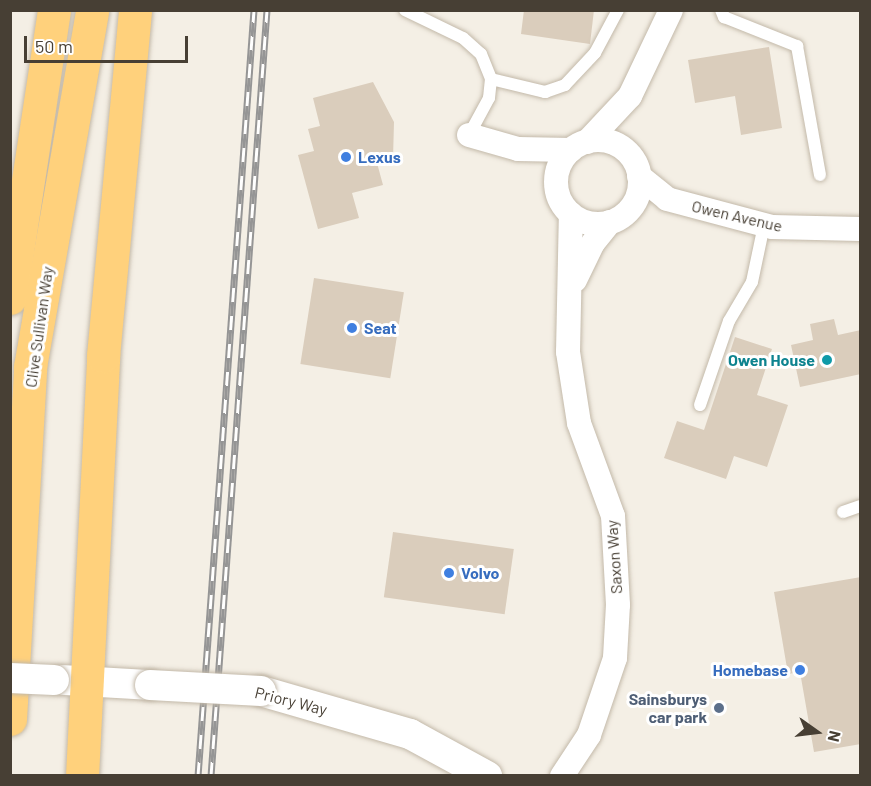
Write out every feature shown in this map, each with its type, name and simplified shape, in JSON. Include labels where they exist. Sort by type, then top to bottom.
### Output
[{"type":"highway","name":"Clive Sullivan Way","points":[[10,298],[54,10]]},
{"type":"highway","name":"Clive Sullivan Way","points":[[10,719],[30,367],[92,10]]},
{"type":"highway","points":[[82,776],[103,356],[135,10]]},
{"type":"street","points":[[630,96],[628,145],[637,169],[632,206],[610,222],[594,224],[571,214],[557,194],[556,178],[561,162],[630,96],[671,10]]},
{"type":"street","points":[[469,135],[518,148],[545,164],[556,178]]},
{"type":"street","points":[[518,148],[616,144],[637,169]]},
{"type":"street","name":"Owen Avenue","points":[[637,169],[667,199]]},
{"type":"street","name":"Owen Avenue","points":[[632,206],[667,199],[764,225],[852,230]]},
{"type":"street","name":"Saxon Way","points":[[562,776],[589,735],[611,669],[618,605],[613,516],[579,423],[570,364],[571,214]]},
{"type":"street","name":"Saxon Way","points":[[569,296],[592,243],[610,222]]},
{"type":"street","name":"Priory Way","points":[[10,678],[261,691],[410,734],[487,776]]},
{"type":"lane","points":[[405,10],[463,38],[481,54],[491,79],[489,98],[469,135]]},
{"type":"lane","points":[[491,79],[545,92],[565,85],[595,54],[618,10]]},
{"type":"lane","points":[[721,10],[724,17],[797,46],[820,175]]},
{"type":"lane","points":[[699,405],[729,321],[752,282],[764,225]]},
{"type":"lane","points":[[843,512],[861,506]]},
{"type":"building","points":[[524,10],[594,10],[590,44],[521,34]]},
{"type":"building","points":[[769,47],[782,128],[741,135],[735,96],[695,103],[688,60]]},
{"type":"building","name":"Lexus","points":[[373,82],[394,122],[393,159],[377,163],[383,185],[352,193],[359,218],[318,229],[298,155],[314,151],[308,129],[320,126],[313,98]]},
{"type":"building","name":"Seat","points":[[314,278],[404,292],[390,378],[300,364]]},
{"type":"building","name":"Owen House","points":[[834,319],[838,335],[861,330],[861,374],[800,387],[791,345],[813,340],[810,324]]},
{"type":"building","points":[[735,337],[772,349],[757,395],[788,405],[767,467],[734,456],[726,479],[664,458],[677,421],[704,430]]},
{"type":"building","name":"Volvo","points":[[393,532],[514,549],[505,614],[384,597]]},
{"type":"building","name":"Homebase","points":[[861,577],[861,744],[814,752],[800,672],[788,674],[774,592]]},
{"type":"railway","points":[[198,776],[254,10]]},
{"type":"railway","points":[[211,776],[267,10]]},
{"type":"place","name":"Lexus","points":[[346,157]]},
{"type":"place","name":"Seat","points":[[352,328]]},
{"type":"place","name":"Owen House","points":[[827,360]]},
{"type":"place","name":"Volvo","points":[[449,573]]},
{"type":"place","name":"Homebase","points":[[800,670]]},
{"type":"place","name":"Sainsburys car park","points":[[719,708]]}]
